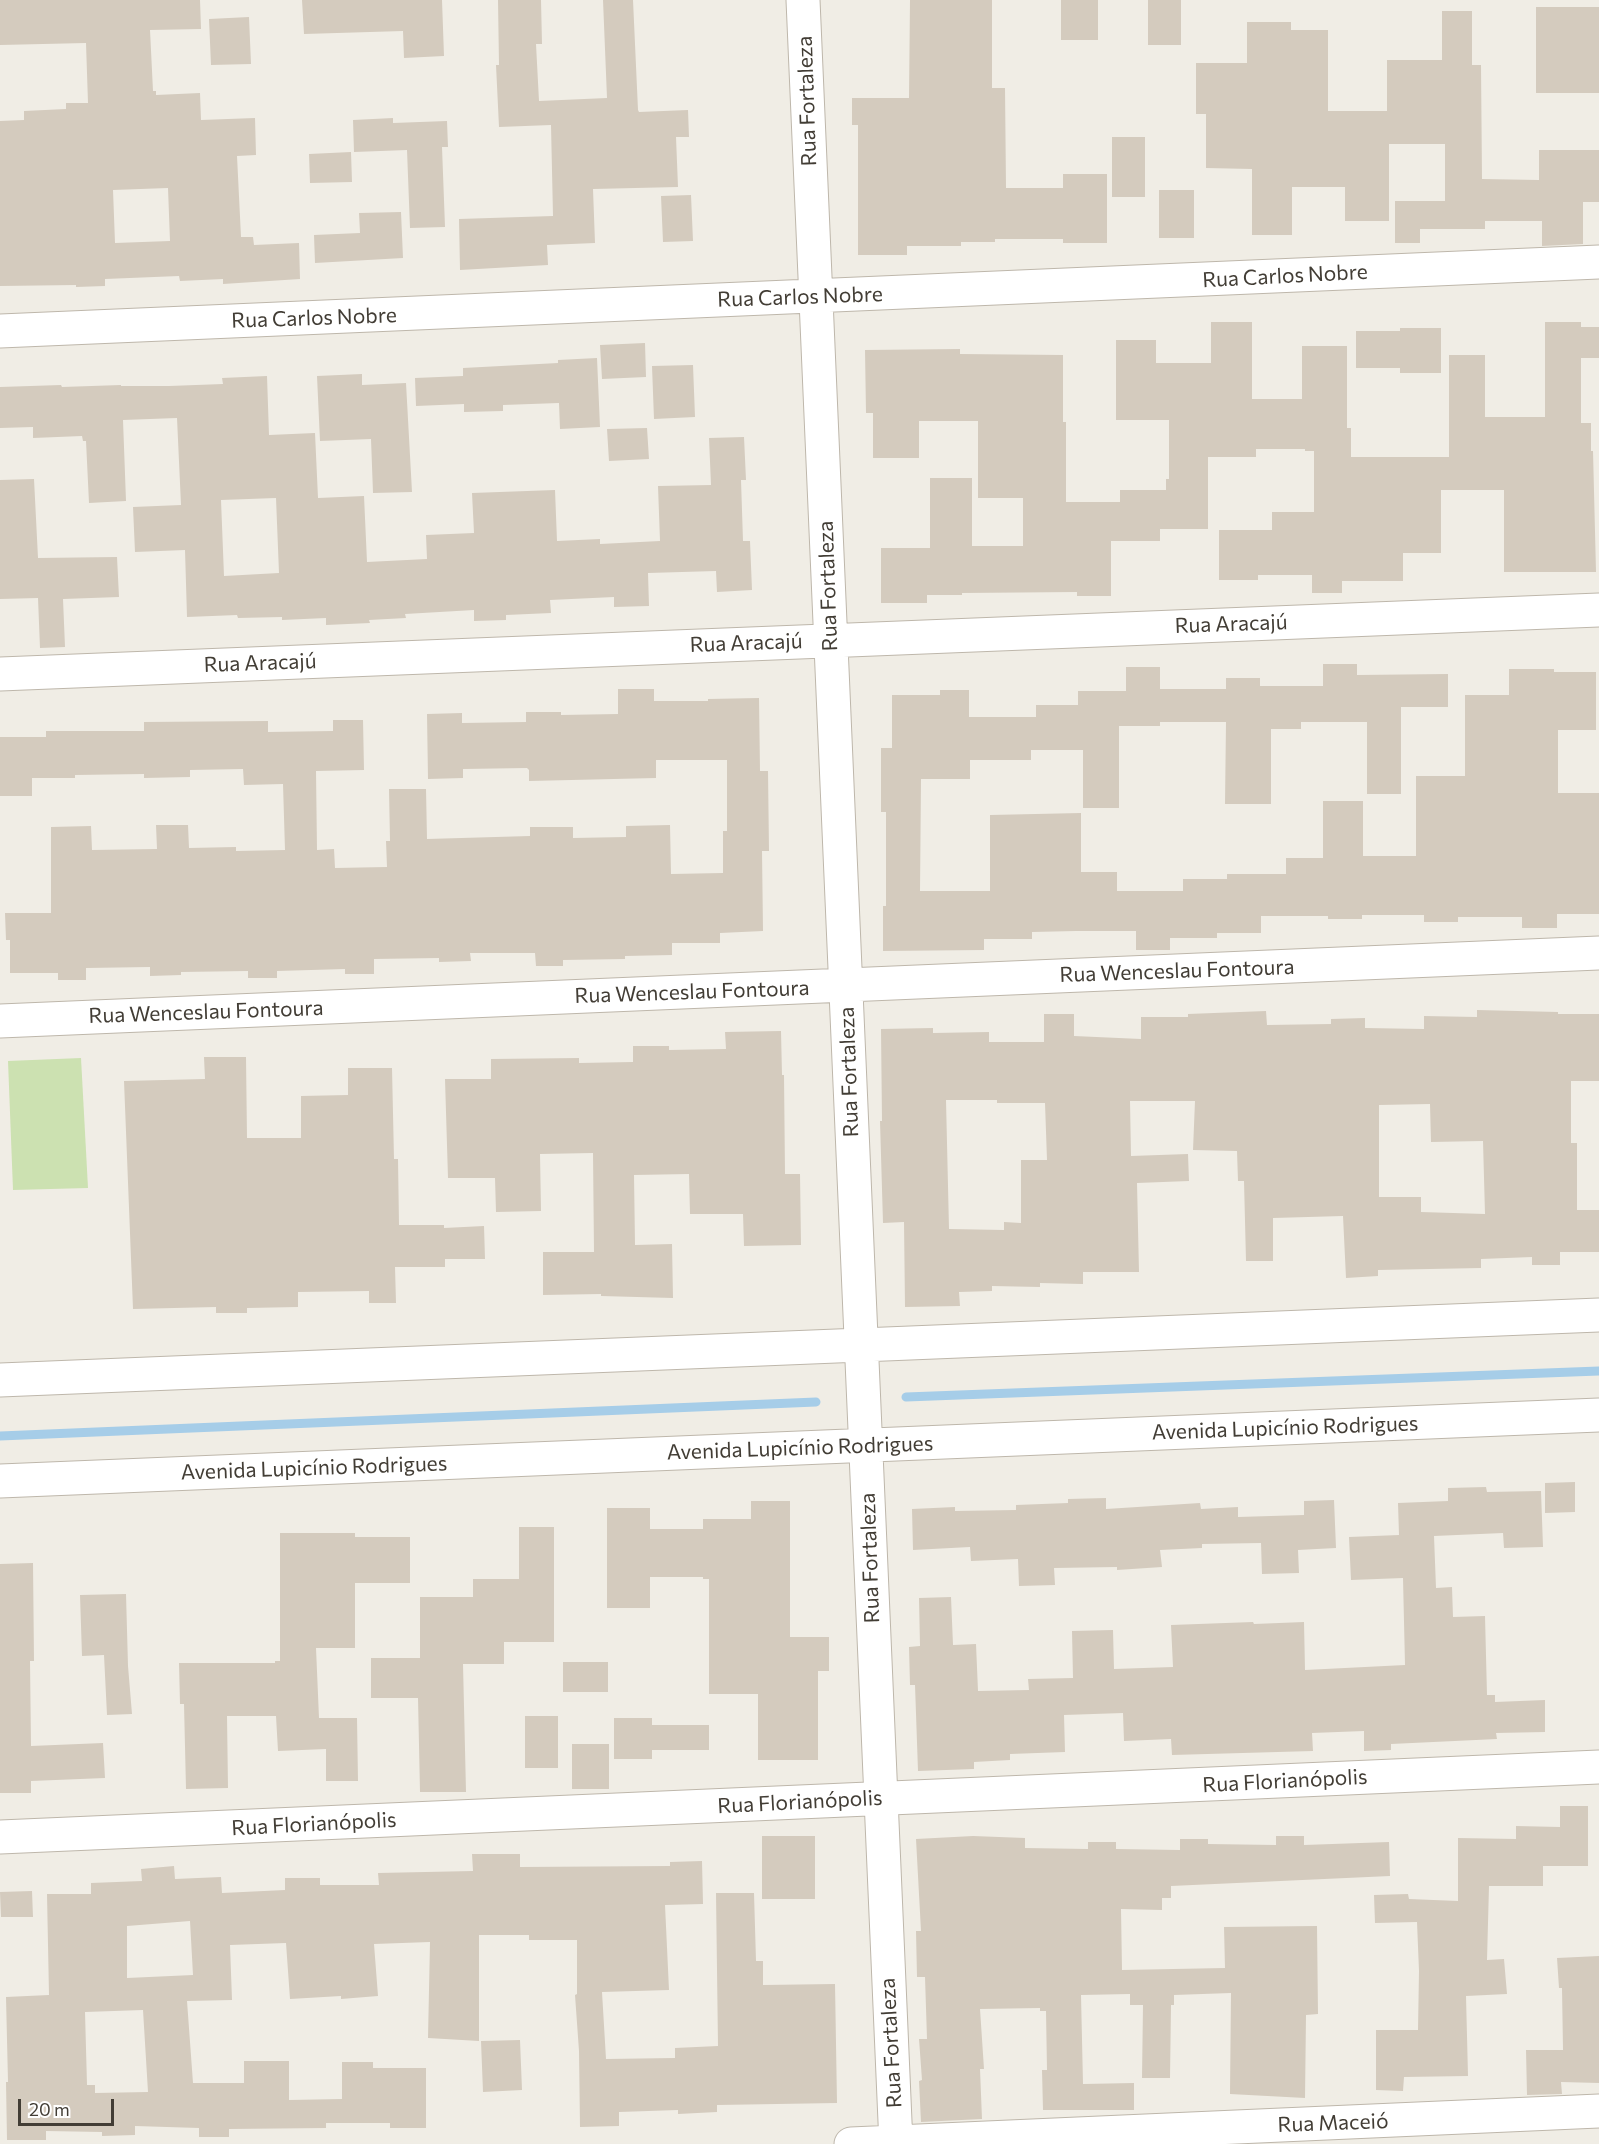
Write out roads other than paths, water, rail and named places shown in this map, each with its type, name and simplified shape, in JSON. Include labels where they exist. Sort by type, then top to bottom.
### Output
[{"type":"street","name":"Rua Fortaleza","points":[[803,0],[896,2143]]},
{"type":"street","name":"Rua Carlos Nobre","points":[[0,331],[1599,262]]},
{"type":"street","name":"Rua Aracajú","points":[[0,674],[1599,610]]},
{"type":"street","name":"Rua Wenceslau Fontoura","points":[[0,1021],[1599,953]]},
{"type":"street","points":[[0,1380],[1599,1315]]},
{"type":"street","name":"Avenida Lupicínio Rodrigues","points":[[0,1481],[1599,1415]]},
{"type":"street","name":"Rua Florianópolis","points":[[0,1838],[1599,1767]]},
{"type":"street","name":"Rua Maceió","points":[[851,2144],[1599,2111]]},
{"type":"waterway","points":[[906,1397],[1599,1371]]},
{"type":"waterway","points":[[0,1436],[816,1402]]}]
